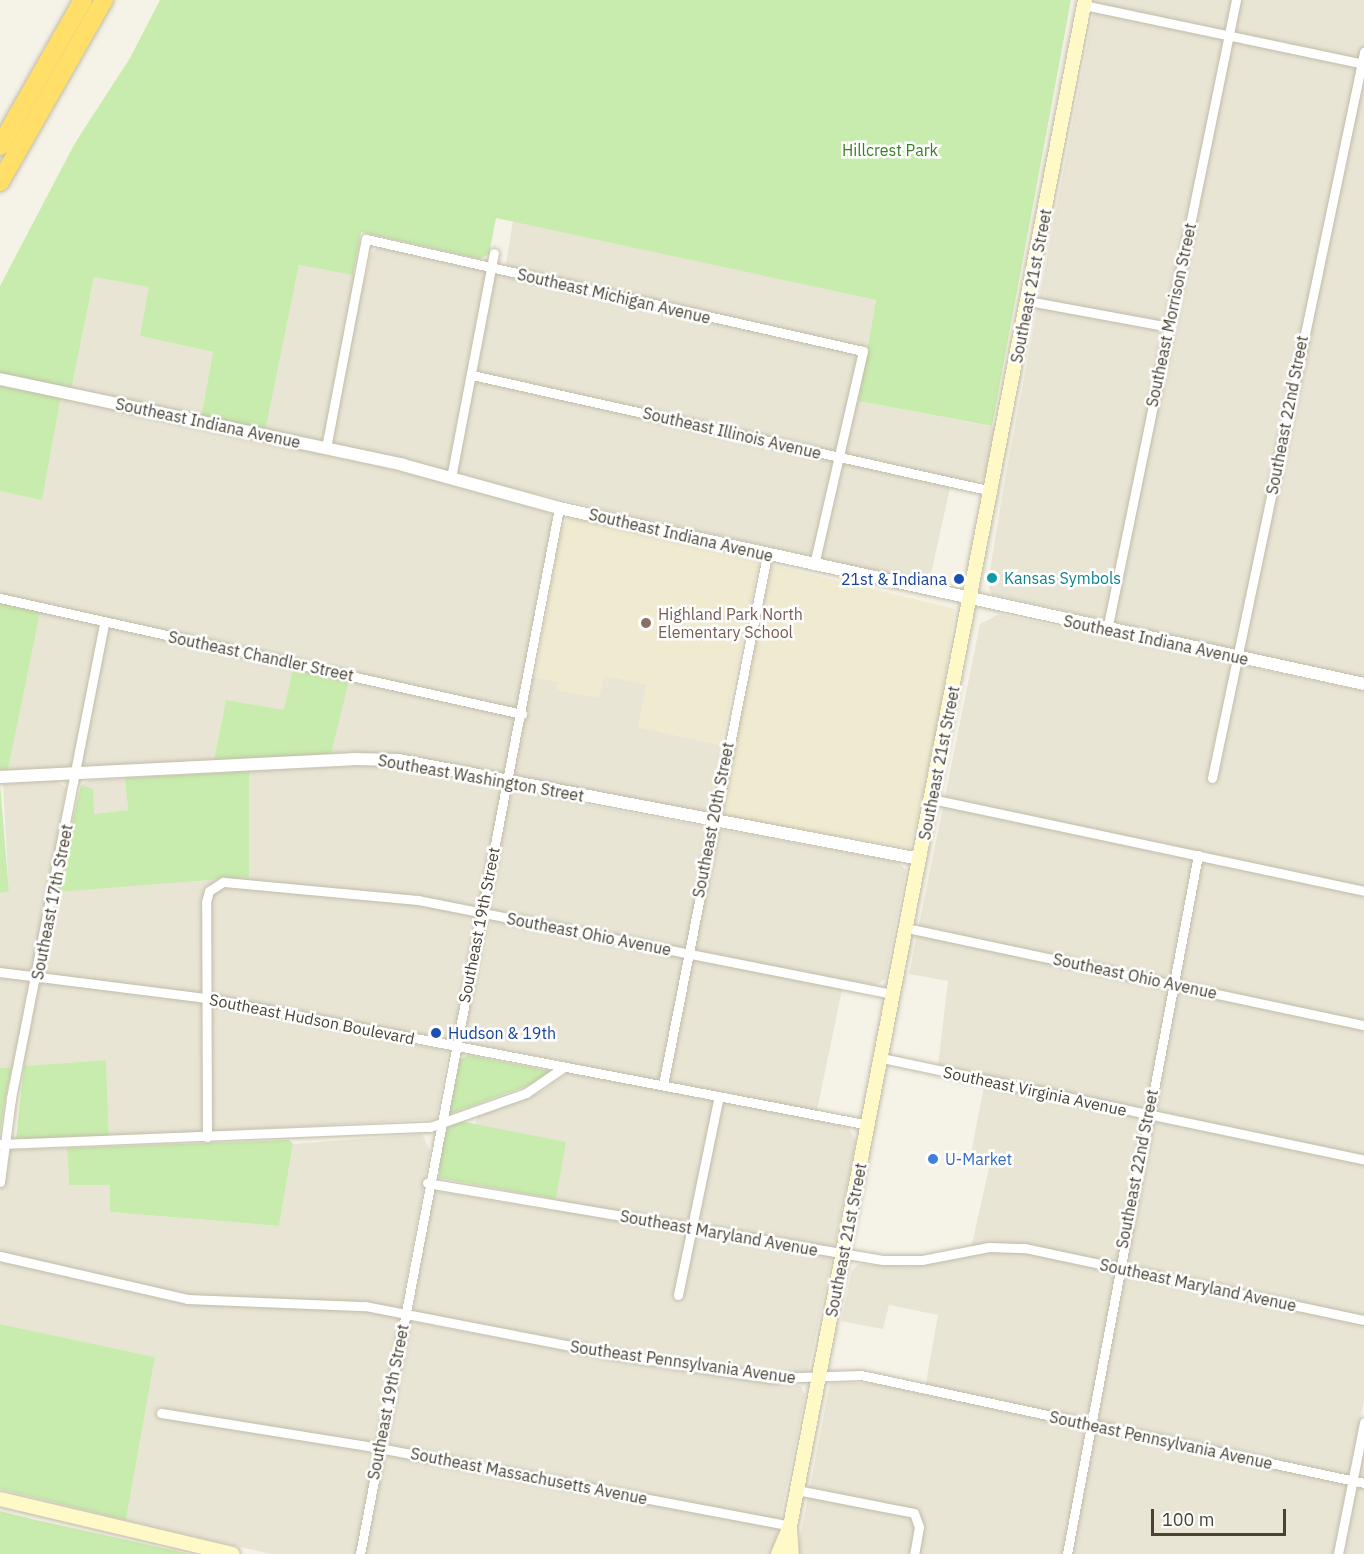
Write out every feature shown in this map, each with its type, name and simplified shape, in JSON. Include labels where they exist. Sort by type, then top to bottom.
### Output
[{"type":"highway","points":[[0,146],[83,0]]},
{"type":"highway","points":[[0,182],[104,0]]},
{"type":"main road","name":"Southeast 21st Street","points":[[778,1554],[790,1526],[972,600],[1084,3]]},
{"type":"main road","points":[[0,1499],[233,1554]]},
{"type":"main road","name":"Southeast 21st Street","points":[[790,1526],[792,1554]]},
{"type":"street","name":"Southeast Morrison Street","points":[[1107,630],[1236,0]]},
{"type":"street","points":[[1084,3],[1363,64]]},
{"type":"street","name":"Southeast 22nd Street","points":[[1212,778],[1239,658],[1364,52]]},
{"type":"street","name":"Southeast Michigan Avenue","points":[[326,448],[366,239],[863,351],[839,458]]},
{"type":"street","points":[[452,478],[494,253]]},
{"type":"street","points":[[1028,301],[1169,327]]},
{"type":"street","name":"Southeast Illinois Avenue","points":[[472,375],[992,491]]},
{"type":"street","name":"Southeast Indiana Avenue","points":[[0,379],[326,448],[452,478],[559,508],[767,555],[1364,684]]},
{"type":"street","points":[[814,565],[839,458]]},
{"type":"street","name":"Southeast 19th Street","points":[[360,1554],[427,1183],[522,714],[559,508]]},
{"type":"street","name":"Southeast 20th Street","points":[[663,1085],[712,821],[767,555]]},
{"type":"street","name":"Southeast Chandler Street","points":[[0,598],[522,714]]},
{"type":"street","name":"Southeast 17th Street","points":[[0,1182],[3,1144],[11,1098],[105,622]]},
{"type":"street","name":"Southeast Washington Street","points":[[0,777],[379,759],[920,859]]},
{"type":"street","points":[[932,799],[1364,891]]},
{"type":"street","name":"Southeast 22nd Street","points":[[1067,1554],[1117,1268],[1198,855]]},
{"type":"street","name":"Southeast Ohio Avenue","points":[[206,998],[206,902],[212,887],[223,882],[333,889],[482,913],[894,994]]},
{"type":"street","name":"Southeast Ohio Avenue","points":[[907,928],[1364,1025]]},
{"type":"street","name":"Southeast Hudson Boulevard","points":[[0,972],[206,998],[869,1125]]},
{"type":"street","points":[[206,998],[207,1137]]},
{"type":"street","name":"Southeast Virginia Avenue","points":[[882,1058],[1364,1160]]},
{"type":"street","points":[[3,1144],[344,1133],[430,1127],[526,1093],[564,1067]]},
{"type":"street","points":[[678,1295],[719,1096]]},
{"type":"street","name":"Southeast Maryland Avenue","points":[[427,1183],[843,1254],[913,1260],[1005,1246],[1364,1320]]},
{"type":"street","name":"Southeast Pennsylvania Avenue","points":[[0,1256],[187,1299],[353,1305],[623,1356],[771,1378],[861,1375],[1364,1483]]},
{"type":"street","name":"Southeast Massachusetts Avenue","points":[[161,1413],[379,1448],[790,1526]]},
{"type":"street","points":[[1338,1554],[1364,1423]]},
{"type":"street","points":[[797,1490],[914,1513],[919,1527],[914,1554]]},
{"type":"shaded area","points":[[1096,0],[1364,0],[1364,679],[991,594],[988,582],[1006,473]]},
{"type":"shaded area","points":[[513,221],[876,300],[858,401],[995,427],[985,478],[974,482],[952,479],[929,583],[265,432],[299,265],[366,277],[371,253],[379,247],[504,275]]},
{"type":"shaded area","points":[[94,277],[150,287],[140,336],[213,352],[201,417],[71,391]]},
{"type":"shaded area","points":[[61,397],[399,471],[547,511],[553,521],[526,675],[558,682],[557,689],[599,697],[604,676],[647,684],[638,727],[721,745],[709,809],[706,813],[389,755],[331,754],[351,671],[296,659],[285,711],[226,701],[214,760],[8,770],[41,603],[0,594],[0,491],[42,499]]},
{"type":"shaded area","name":"Highland Park North Elementary School","points":[[569,518],[759,562],[721,745],[638,727],[646,684],[604,676],[599,698],[557,690],[558,682],[535,677],[561,527]]},
{"type":"shaded area","points":[[772,565],[955,609],[939,719],[910,848],[720,816],[719,805]]},
{"type":"shaded area","points":[[999,614],[1364,691],[1364,1401],[1334,1554],[797,1554],[830,1383],[873,1383],[924,1394],[938,1315],[889,1305],[883,1329],[841,1321],[852,1270],[859,1264],[911,1267],[969,1257],[990,1164],[970,1159],[986,1076],[938,1066],[948,981],[909,974],[980,624]]},
{"type":"shaded area","points":[[371,765],[897,862],[906,870],[885,979],[876,985],[844,980],[815,1120],[848,1127],[856,1141],[808,1372],[778,1375],[709,1361],[668,1359],[413,1312],[431,1195],[436,1191],[554,1211],[565,1143],[475,1125],[478,1115],[541,1092],[566,1074],[568,1062],[337,1018],[335,1029],[448,1051],[436,1119],[109,1137],[106,1060],[0,1068],[0,893],[9,892],[3,784],[56,780],[66,788],[48,892],[248,877],[249,771]]},
{"type":"shaded area","points":[[125,778],[128,810],[94,814],[81,785],[90,780]]},
{"type":"shaded area","points":[[422,1134],[430,1151],[399,1319],[658,1368],[801,1386],[805,1396],[773,1554],[271,1554],[126,1520],[155,1357],[0,1324],[0,1150],[67,1148],[69,1185],[111,1185],[111,1212],[279,1226],[293,1144]]},
{"type":"shaded area","points":[[1364,1451],[1364,1554],[1344,1554]]},
{"type":"green space","name":"Hillcrest Park","points":[[160,0],[1071,0],[992,426],[858,401],[876,300],[496,218],[489,254],[480,259],[361,232],[353,275],[299,265],[265,432],[201,417],[213,352],[140,336],[149,287],[94,277],[71,391],[0,374],[0,286],[75,143],[130,58]]},
{"type":"green space","points":[[0,386],[61,397],[42,500],[0,491]]},
{"type":"green space","points":[[0,602],[40,612],[8,770],[0,770]]},
{"type":"green space","points":[[293,669],[349,681],[331,754],[214,760],[226,700],[284,710]]},
{"type":"green space","points":[[249,771],[249,877],[56,892],[81,785],[93,789],[94,814],[128,810],[125,778]]},
{"type":"green space","points":[[0,784],[9,892],[0,893]]},
{"type":"green space","points":[[468,1055],[550,1071],[549,1078],[449,1114],[458,1061]]},
{"type":"green space","points":[[106,1060],[109,1137],[16,1139],[24,1066]]},
{"type":"green space","points":[[12,1067],[4,1104],[0,1136],[0,1068]]},
{"type":"green space","points":[[460,1121],[566,1142],[556,1199],[439,1178],[442,1130]]},
{"type":"green space","points":[[289,1140],[293,1144],[279,1226],[110,1212],[110,1185],[69,1185],[67,1148]]},
{"type":"green space","points":[[0,1324],[155,1357],[126,1520],[0,1489]]},
{"type":"green space","points":[[0,1511],[36,1520],[190,1554],[0,1554]]},
{"type":"place","name":"Kansas Symbols","points":[[992,578]]},
{"type":"place","name":"21st & Indiana","points":[[959,579]]},
{"type":"place","name":"Highland Park North Elementary School","points":[[646,623]]},
{"type":"place","name":"Hudson & 19th","points":[[436,1033]]},
{"type":"place","name":"U-Market","points":[[933,1159]]}]
